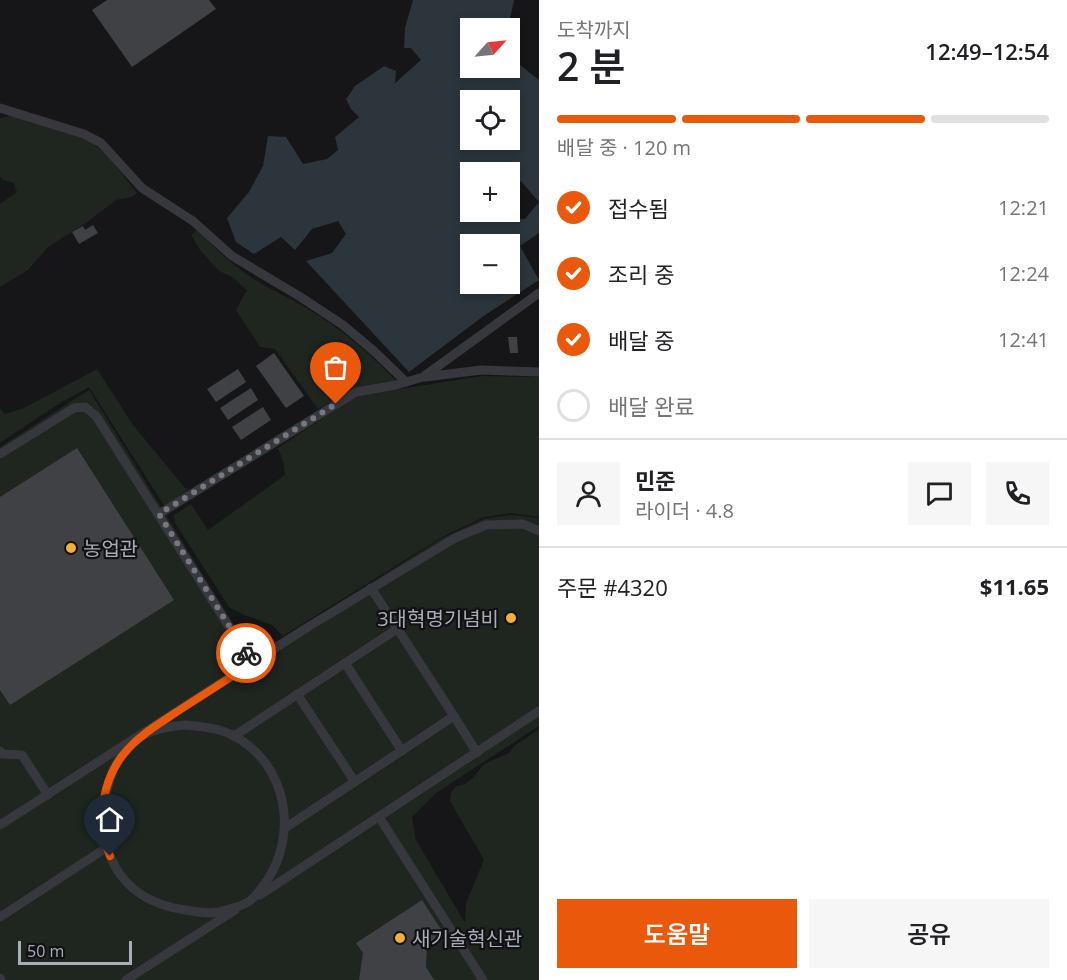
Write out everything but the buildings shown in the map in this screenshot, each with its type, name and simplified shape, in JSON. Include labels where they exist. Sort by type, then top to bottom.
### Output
[{"type":"lane","points":[[0,108],[84,134],[101,144],[142,188],[193,221],[232,256],[343,325],[406,382]]},
{"type":"lane","points":[[423,377],[539,293]]},
{"type":"lane","points":[[159,514],[356,392],[423,377],[481,370],[539,372]]},
{"type":"lane","points":[[0,454],[74,408],[85,406],[96,416],[252,663]]},
{"type":"lane","points":[[0,825],[252,663],[454,538],[486,525],[523,524],[539,531]]},
{"type":"lane","points":[[371,588],[477,753]]},
{"type":"lane","points":[[234,736],[397,629]]},
{"type":"lane","points":[[345,663],[402,751]]},
{"type":"lane","points":[[297,694],[355,782]]},
{"type":"lane","points":[[126,980],[539,711]]},
{"type":"lane","points":[[285,828],[454,716]]},
{"type":"lane","points":[[186,725],[212,729],[234,736],[261,757],[277,781],[285,809],[285,828],[276,864],[249,902],[216,912],[203,913],[161,905],[136,890],[126,880],[117,869],[106,848],[102,814],[109,779],[118,760],[140,736],[174,726],[186,725]]},
{"type":"lane","points":[[0,751],[2,754],[22,755],[48,795]]},
{"type":"lane","points":[[379,817],[483,980]]},
{"type":"lane","points":[[0,916],[106,848]]},
{"type":"shaded area","points":[[413,0],[514,0],[510,18],[460,18],[460,78],[520,78],[520,65],[539,80],[539,202],[539,233],[520,246],[520,234],[460,234],[460,294],[517,294],[485,315],[409,372],[306,261],[332,253],[346,234],[338,221],[312,229],[295,250],[281,237],[254,254],[236,242],[227,218],[249,192],[263,166],[268,136],[286,137],[303,164],[327,159],[338,150],[335,137],[359,117],[351,109],[346,99],[355,86],[384,66],[396,71],[395,83],[421,60],[411,48],[404,48],[405,28]]},
{"type":"shaded area","points":[[10,116],[55,127],[89,142],[108,157],[137,193],[132,197],[116,200],[86,223],[48,247],[28,270],[0,287],[0,204],[17,192],[14,183],[3,180],[0,176],[0,118]]},
{"type":"shaded area","points":[[197,230],[249,276],[319,316],[342,332],[396,381],[365,387],[318,409],[275,349],[260,347],[236,310],[247,290],[232,277],[219,271],[200,250],[191,235]]},
{"type":"shaded area","points":[[520,246],[539,280],[520,292]]},
{"type":"shaded area","points":[[97,369],[133,425],[185,488],[189,489],[165,507],[89,387],[60,403],[0,443],[0,408],[5,414],[24,408]]},
{"type":"shaded area","points":[[482,376],[539,377],[539,517],[511,513],[484,517],[442,537],[283,636],[272,625],[229,607],[175,523],[174,515],[191,504],[208,530],[285,475],[278,448],[356,396]]},
{"type":"shaded area","points":[[89,390],[235,627],[255,642],[278,641],[442,538],[484,519],[510,515],[539,518],[539,726],[436,793],[412,817],[416,840],[465,923],[466,903],[484,860],[450,801],[451,792],[457,786],[473,778],[484,764],[509,753],[514,746],[539,729],[539,980],[0,980],[0,447]]},
{"type":"way so far","points":[[246,653],[159,514],[336,404]]},
{"type":"place","name":"농업관","points":[[71,548]]},
{"type":"place","name":"3대혁명기념비","points":[[511,618]]},
{"type":"place","name":"새기술혁신관","points":[[400,938]]},
{"type":"route","points":[[110,856],[102,828],[102,814],[111,773],[118,760],[140,736],[252,663],[246,653]]}]
